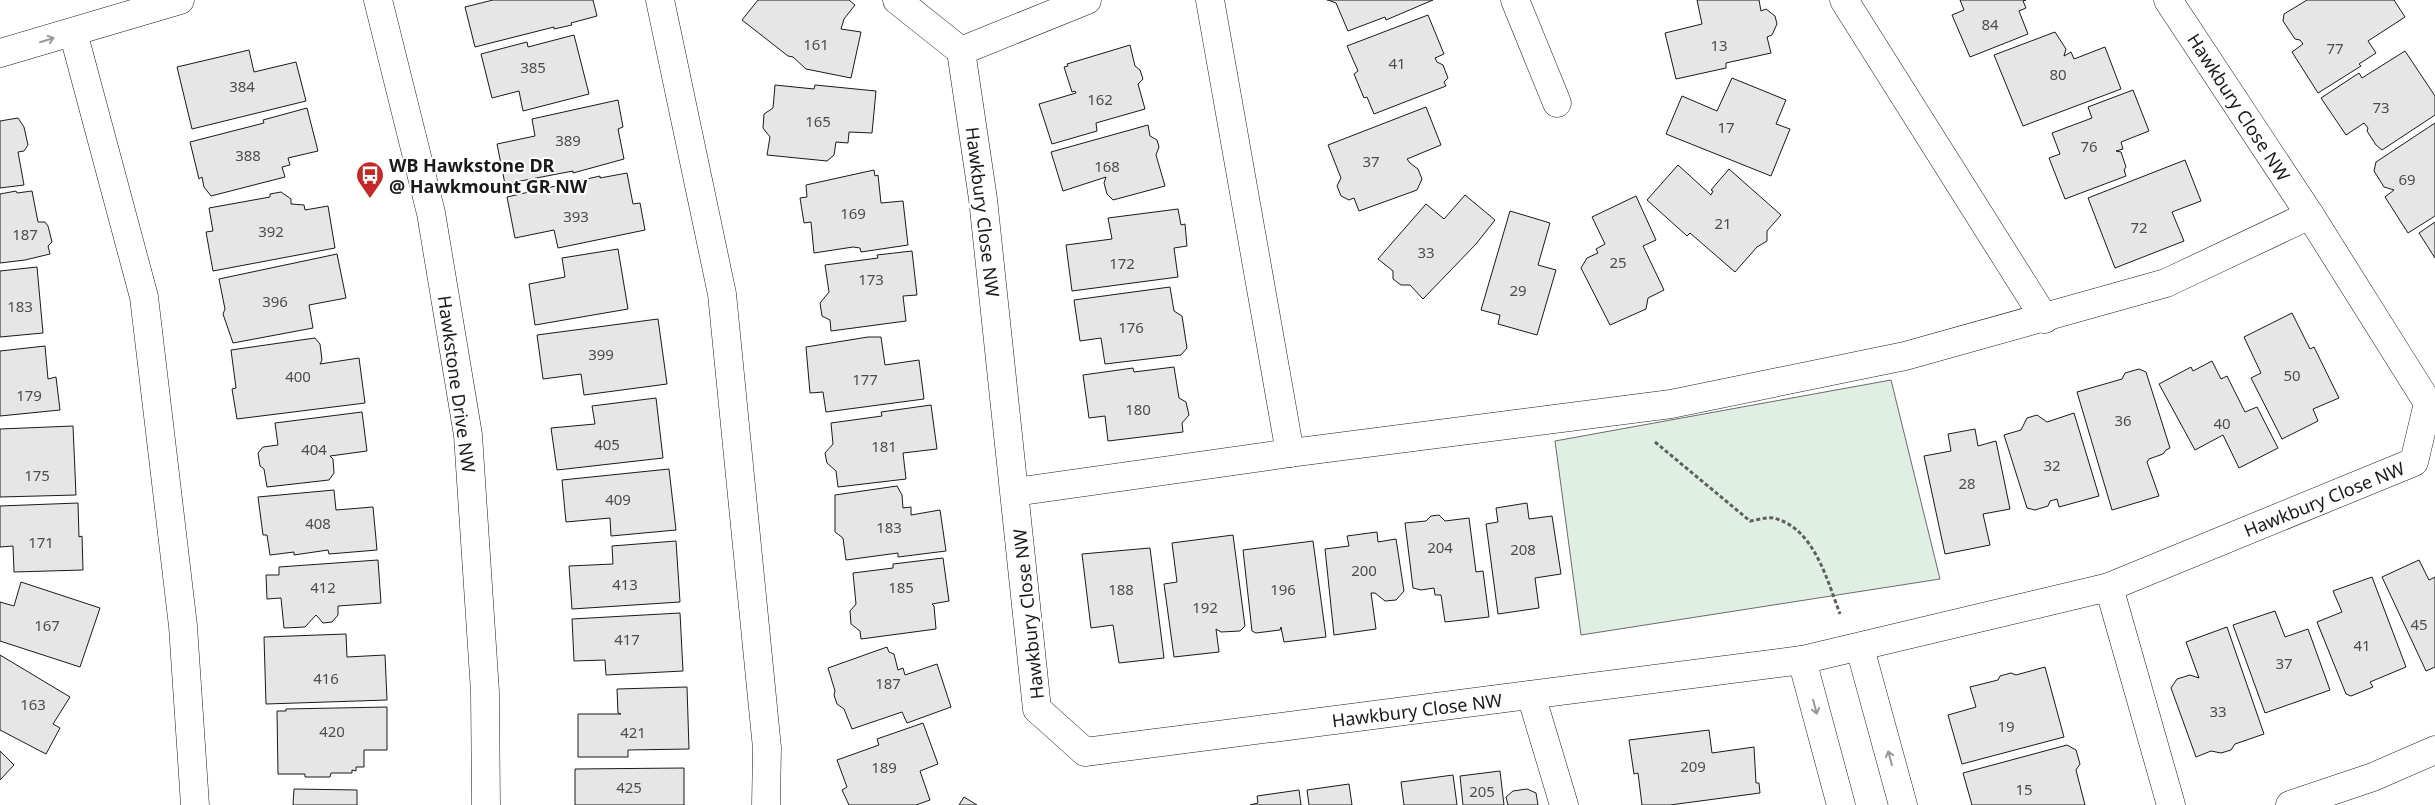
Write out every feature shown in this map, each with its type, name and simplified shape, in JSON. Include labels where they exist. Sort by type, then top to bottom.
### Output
[{"type":"street","points":[[0,54],[180,0]]},
{"type":"street","name":"Hawkstone Drive NW","points":[[378,0],[431,213],[468,435],[485,692],[486,805]]},
{"type":"street","points":[[660,0],[722,294],[767,748],[766,805]]},
{"type":"street","points":[[897,0],[961,51],[1087,0]]},
{"type":"street","points":[[1210,0],[1290,453]]},
{"type":"street","points":[[1515,0],[1558,104]]},
{"type":"street","points":[[1844,0],[2045,319]]},
{"type":"street","name":"Hawkbury Close NW","points":[[961,51],[983,199],[1037,709],[1085,752],[1802,660],[1860,648],[2109,588],[2414,462],[2428,403],[2310,215],[2168,0]]},
{"type":"street","points":[[72,32],[144,297],[183,626],[195,805]]},
{"type":"street","points":[[1015,492],[1290,453],[1671,404],[1905,356],[2045,319],[2166,284],[2310,215]]},
{"type":"street","points":[[2109,588],[2171,805]]},
{"type":"street","points":[[1860,648],[1903,805]]},
{"type":"street","points":[[1802,660],[1841,805]]},
{"type":"street","points":[[1531,696],[1564,805]]},
{"type":"street","points":[[2290,805],[2373,777],[2435,750]]},
{"type":"path","points":[[1618,411],[1750,521],[1772,517],[1793,525],[1818,557],[1840,614]]},
{"type":"green space","points":[[1891,380],[1940,579],[1581,635],[1555,441]]},
{"type":"building","points":[[493,0],[593,0],[597,16],[571,23],[572,25],[554,29],[554,27],[475,47],[465,7]]},
{"type":"building","points":[[758,0],[849,0],[855,5],[844,19],[841,29],[861,32],[851,78],[806,69],[793,57],[788,56],[742,20]]},
{"type":"building","points":[[1328,0],[1433,0],[1386,20],[1385,17],[1348,31],[1336,3]]},
{"type":"building","points":[[1697,0],[1759,0],[1761,11],[1766,9],[1775,16],[1777,24],[1772,35],[1767,37],[1771,53],[1726,63],[1726,68],[1676,79],[1665,33],[1702,24]]},
{"type":"building","points":[[1960,0],[2026,0],[2023,1],[2026,8],[2019,11],[2028,34],[1970,57],[1952,15],[1964,10]]},
{"type":"building","points":[[2307,0],[2394,0],[2405,17],[2368,41],[2376,53],[2359,64],[2361,66],[2318,93],[2292,52],[2303,44],[2300,40],[2295,39],[2283,21],[2284,14]]},
{"type":"building","points":[[1428,15],[1444,54],[1435,58],[1437,62],[1443,65],[1448,78],[1444,82],[1446,86],[1374,114],[1367,97],[1364,98],[1354,74],[1358,71],[1347,46]]},
{"type":"building","points":[[2055,32],[2066,49],[2064,56],[2071,52],[2074,59],[2105,47],[2121,89],[2023,126],[1994,55]]},
{"type":"building","points":[[574,35],[589,94],[523,111],[519,91],[492,98],[481,54],[527,42],[528,47]]},
{"type":"building","points":[[1130,45],[1135,66],[1140,70],[1143,79],[1138,84],[1145,109],[1096,123],[1097,131],[1052,144],[1039,104],[1076,93],[1075,91],[1072,92],[1064,67],[1068,66],[1067,64]]},
{"type":"building","points":[[249,50],[254,72],[296,62],[306,101],[192,129],[177,67]]},
{"type":"building","points":[[2405,51],[2435,96],[2435,115],[2382,150],[2376,145],[2364,123],[2346,135],[2321,98],[2359,73],[2362,78]]},
{"type":"building","points":[[1732,78],[1786,100],[1776,124],[1790,129],[1771,176],[1666,134],[1682,96],[1717,111]]},
{"type":"building","points":[[775,85],[814,89],[815,85],[876,91],[872,133],[849,132],[848,143],[836,142],[834,155],[827,161],[767,155],[770,137],[763,128],[764,114],[773,108]]},
{"type":"building","points":[[2133,90],[2149,131],[2121,142],[2123,149],[2116,151],[2121,152],[2126,167],[2124,170],[2126,176],[2065,199],[2049,158],[2060,154],[2052,133],[2092,118],[2088,107]]},
{"type":"building","points":[[618,100],[623,127],[618,129],[624,159],[573,173],[573,171],[505,184],[497,144],[535,136],[532,119]]},
{"type":"building","points":[[1426,107],[1441,145],[1407,159],[1418,169],[1422,179],[1417,190],[1359,211],[1354,198],[1349,200],[1341,196],[1337,186],[1341,178],[1328,145]]},
{"type":"building","points":[[307,108],[318,151],[288,158],[290,165],[282,167],[285,177],[211,196],[204,187],[202,177],[199,179],[190,142],[264,123],[263,120]]},
{"type":"building","points":[[18,118],[24,127],[28,145],[24,151],[18,152],[24,185],[0,188],[0,121]]},
{"type":"building","points":[[2435,123],[2435,216],[2408,233],[2385,197],[2394,190],[2384,187],[2374,171],[2376,162]]},
{"type":"building","points":[[1148,125],[1150,136],[1157,140],[1159,147],[1156,155],[1165,186],[1113,200],[1107,194],[1104,183],[1106,177],[1063,191],[1051,152]]},
{"type":"building","points":[[2185,160],[2201,201],[2172,212],[2184,241],[2115,268],[2088,198]]},
{"type":"building","points":[[1678,165],[1711,195],[1713,191],[1711,190],[1729,169],[1781,215],[1767,231],[1767,241],[1757,247],[1735,272],[1690,233],[1687,236],[1647,200]]},
{"type":"building","points":[[874,170],[875,176],[878,175],[881,203],[903,201],[908,245],[861,252],[860,248],[853,247],[814,253],[811,222],[804,223],[800,198],[807,197],[806,185]]},
{"type":"building","points":[[627,173],[633,204],[640,203],[645,230],[558,248],[554,230],[515,238],[507,197],[600,176],[600,178]]},
{"type":"building","points":[[16,191],[17,193],[32,191],[38,222],[45,222],[48,226],[52,242],[48,246],[50,254],[0,263],[0,194]]},
{"type":"building","points":[[281,192],[291,199],[291,204],[304,205],[305,210],[328,206],[335,248],[213,271],[206,232],[213,231],[209,208],[270,197],[270,194]]},
{"type":"building","points":[[1465,195],[1495,220],[1476,244],[1423,299],[1410,285],[1401,285],[1393,279],[1393,271],[1378,259],[1426,204],[1444,219]]},
{"type":"building","points":[[1636,196],[1656,240],[1643,246],[1664,290],[1648,298],[1646,309],[1610,325],[1581,268],[1587,258],[1598,253],[1596,249],[1605,244],[1592,217]]},
{"type":"building","points":[[1178,209],[1181,225],[1185,224],[1187,246],[1174,248],[1178,277],[1072,291],[1066,245],[1112,239],[1108,218]]},
{"type":"building","points":[[1510,211],[1550,223],[1538,265],[1556,270],[1537,335],[1498,324],[1500,315],[1481,310]]},
{"type":"building","points":[[2435,222],[2435,258],[2419,233]]},
{"type":"building","points":[[618,249],[628,309],[535,325],[529,284],[565,277],[562,258]]},
{"type":"building","points":[[912,251],[917,295],[903,296],[906,321],[831,331],[830,320],[822,316],[820,303],[829,292],[825,265],[878,258],[877,255]]},
{"type":"building","points":[[337,254],[346,298],[309,305],[313,328],[233,343],[223,314],[225,309],[219,279]]},
{"type":"building","points":[[37,267],[43,333],[0,337],[0,271]]},
{"type":"building","points":[[1170,287],[1174,311],[1182,316],[1187,348],[1181,355],[1105,364],[1101,338],[1080,341],[1074,300]]},
{"type":"building","points":[[2292,313],[2310,349],[2314,347],[2339,398],[2313,409],[2318,421],[2282,439],[2251,378],[2261,373],[2244,337]]},
{"type":"building","points":[[658,319],[667,384],[584,395],[581,374],[543,379],[537,335]]},
{"type":"building","points":[[868,337],[881,337],[885,365],[919,360],[924,399],[826,412],[823,392],[810,393],[806,347]]},
{"type":"building","points":[[315,338],[320,344],[322,360],[320,364],[359,358],[365,403],[237,419],[232,389],[236,388],[231,350]]},
{"type":"building","points":[[45,346],[48,379],[56,377],[60,410],[0,416],[0,351]]},
{"type":"building","points":[[2212,361],[2221,379],[2227,376],[2245,412],[2257,407],[2278,448],[2239,468],[2223,435],[2195,450],[2159,384],[2191,367],[2193,371]]},
{"type":"building","points":[[1174,367],[1179,398],[1186,402],[1189,415],[1182,423],[1183,432],[1108,441],[1105,416],[1089,418],[1083,375],[1133,368],[1134,372]]},
{"type":"building","points":[[2139,369],[2146,372],[2170,448],[2163,454],[2149,459],[2147,462],[2159,496],[2112,510],[2077,392],[2122,379],[2125,373]]},
{"type":"building","points":[[656,398],[663,458],[557,470],[551,428],[595,424],[592,406]]},
{"type":"building","points":[[931,405],[937,449],[903,453],[906,479],[838,487],[836,471],[827,463],[825,453],[833,444],[831,423],[882,416],[881,412]]},
{"type":"building","points":[[362,412],[367,451],[330,456],[333,459],[334,473],[329,480],[267,487],[264,469],[260,466],[258,453],[263,447],[278,445],[275,423]]},
{"type":"building","points":[[2074,413],[2099,496],[2059,507],[2057,499],[2050,501],[2048,506],[2035,510],[2027,508],[2004,435],[2021,430],[2027,418],[2037,415],[2047,422]]},
{"type":"building","points":[[73,426],[76,495],[0,497],[0,429]]},
{"type":"building","points":[[1975,429],[1978,446],[1996,441],[2010,509],[1983,514],[1990,545],[1945,554],[1924,456],[1951,451],[1948,434]]},
{"type":"building","points":[[669,469],[676,530],[611,536],[610,518],[566,522],[562,480]]},
{"type":"building","points":[[897,486],[902,495],[903,508],[911,507],[911,515],[940,510],[946,551],[898,557],[898,553],[846,560],[843,538],[835,532],[835,495]]},
{"type":"building","points":[[334,490],[336,510],[373,507],[377,550],[329,554],[328,550],[294,555],[294,552],[270,555],[267,535],[263,535],[258,497]]},
{"type":"building","points":[[78,503],[79,537],[82,536],[83,570],[14,572],[13,546],[0,547],[0,506]]},
{"type":"building","points":[[1527,503],[1529,519],[1552,516],[1561,574],[1535,578],[1539,608],[1498,614],[1486,524],[1498,522],[1496,508]]},
{"type":"building","points":[[1439,515],[1445,521],[1469,518],[1476,572],[1483,571],[1489,617],[1445,622],[1441,595],[1435,595],[1434,588],[1421,590],[1413,588],[1405,523],[1426,521],[1431,516]]},
{"type":"building","points":[[1377,532],[1378,542],[1396,539],[1404,591],[1396,600],[1385,601],[1375,593],[1371,593],[1376,629],[1334,635],[1325,549],[1349,546],[1347,536]]},
{"type":"building","points":[[1233,535],[1245,626],[1240,631],[1221,632],[1216,629],[1219,652],[1174,657],[1164,584],[1177,582],[1172,543]]},
{"type":"building","points":[[676,541],[680,602],[572,609],[569,566],[613,564],[612,546]]},
{"type":"building","points":[[1313,541],[1326,637],[1284,642],[1281,627],[1280,630],[1256,633],[1252,631],[1243,550]]},
{"type":"building","points":[[1150,548],[1164,658],[1119,663],[1113,625],[1091,628],[1082,554]]},
{"type":"building","points":[[943,558],[949,601],[932,604],[934,606],[936,629],[861,639],[860,631],[851,624],[850,611],[856,604],[853,573],[893,568],[893,564]]},
{"type":"building","points":[[378,560],[381,603],[338,606],[338,615],[332,622],[323,623],[316,615],[305,627],[284,628],[281,598],[267,599],[266,575],[279,575],[279,567]]},
{"type":"building","points":[[2419,560],[2429,580],[2435,577],[2435,667],[2426,671],[2382,577]]},
{"type":"building","points":[[2372,577],[2406,667],[2370,682],[2373,687],[2351,696],[2346,694],[2317,622],[2342,612],[2333,591]]},
{"type":"building","points":[[21,582],[100,608],[80,667],[0,641],[0,602],[14,606]]},
{"type":"building","points":[[2275,611],[2285,637],[2308,629],[2330,690],[2265,713],[2233,625]]},
{"type":"building","points":[[680,613],[683,671],[606,675],[605,660],[574,661],[572,619]]},
{"type":"building","points":[[2227,627],[2264,734],[2235,744],[2231,750],[2221,753],[2211,751],[2196,757],[2171,688],[2177,679],[2190,675],[2199,678],[2186,642]]},
{"type":"building","points":[[346,634],[347,657],[385,655],[387,700],[266,704],[264,637]]},
{"type":"building","points":[[887,647],[889,652],[894,654],[898,670],[903,668],[905,675],[937,664],[951,707],[907,723],[902,712],[852,729],[844,709],[837,704],[828,668]]},
{"type":"building","points":[[0,655],[70,697],[53,724],[60,728],[46,754],[0,730]]},
{"type":"building","points":[[2045,667],[2064,737],[1962,764],[1948,715],[1976,707],[1970,687],[1998,680],[2000,676],[2011,673],[2016,675]]},
{"type":"building","points":[[687,687],[689,749],[628,750],[628,757],[578,757],[578,714],[621,714],[618,713],[617,689]]},
{"type":"building","points":[[387,707],[387,750],[364,750],[364,767],[356,767],[356,771],[352,770],[352,773],[331,773],[330,777],[305,777],[305,774],[278,774],[277,711],[286,711],[286,709]]},
{"type":"building","points":[[923,723],[938,764],[920,771],[930,800],[916,805],[849,805],[842,790],[847,787],[837,760],[879,745],[877,739]]},
{"type":"building","points":[[1709,730],[1712,753],[1754,747],[1756,783],[1759,783],[1760,793],[1670,805],[1642,805],[1638,773],[1634,774],[1629,740]]},
{"type":"building","points":[[2067,745],[2076,750],[2080,764],[2076,770],[2085,805],[1972,805],[1963,773]]},
{"type":"building","points":[[0,751],[14,765],[0,780]]},
{"type":"building","points":[[684,768],[684,805],[575,805],[575,769]]},
{"type":"building","points":[[1500,771],[1504,805],[1463,805],[1460,776]]},
{"type":"building","points":[[1453,775],[1457,805],[1404,805],[1401,782]]},
{"type":"building","points":[[1349,784],[1352,805],[1309,805],[1307,790]]},
{"type":"building","points":[[294,789],[357,790],[357,805],[293,805]]},
{"type":"building","points":[[1527,789],[1536,793],[1538,805],[1508,805],[1506,797],[1513,791]]},
{"type":"building","points":[[1299,790],[1301,805],[1250,805],[1258,803],[1257,796]]},
{"type":"building","points":[[964,797],[977,805],[959,805]]},
{"type":"place","name":"WB Hawkstone DR @ Hawkmount GR NW","points":[[370,199]]}]
